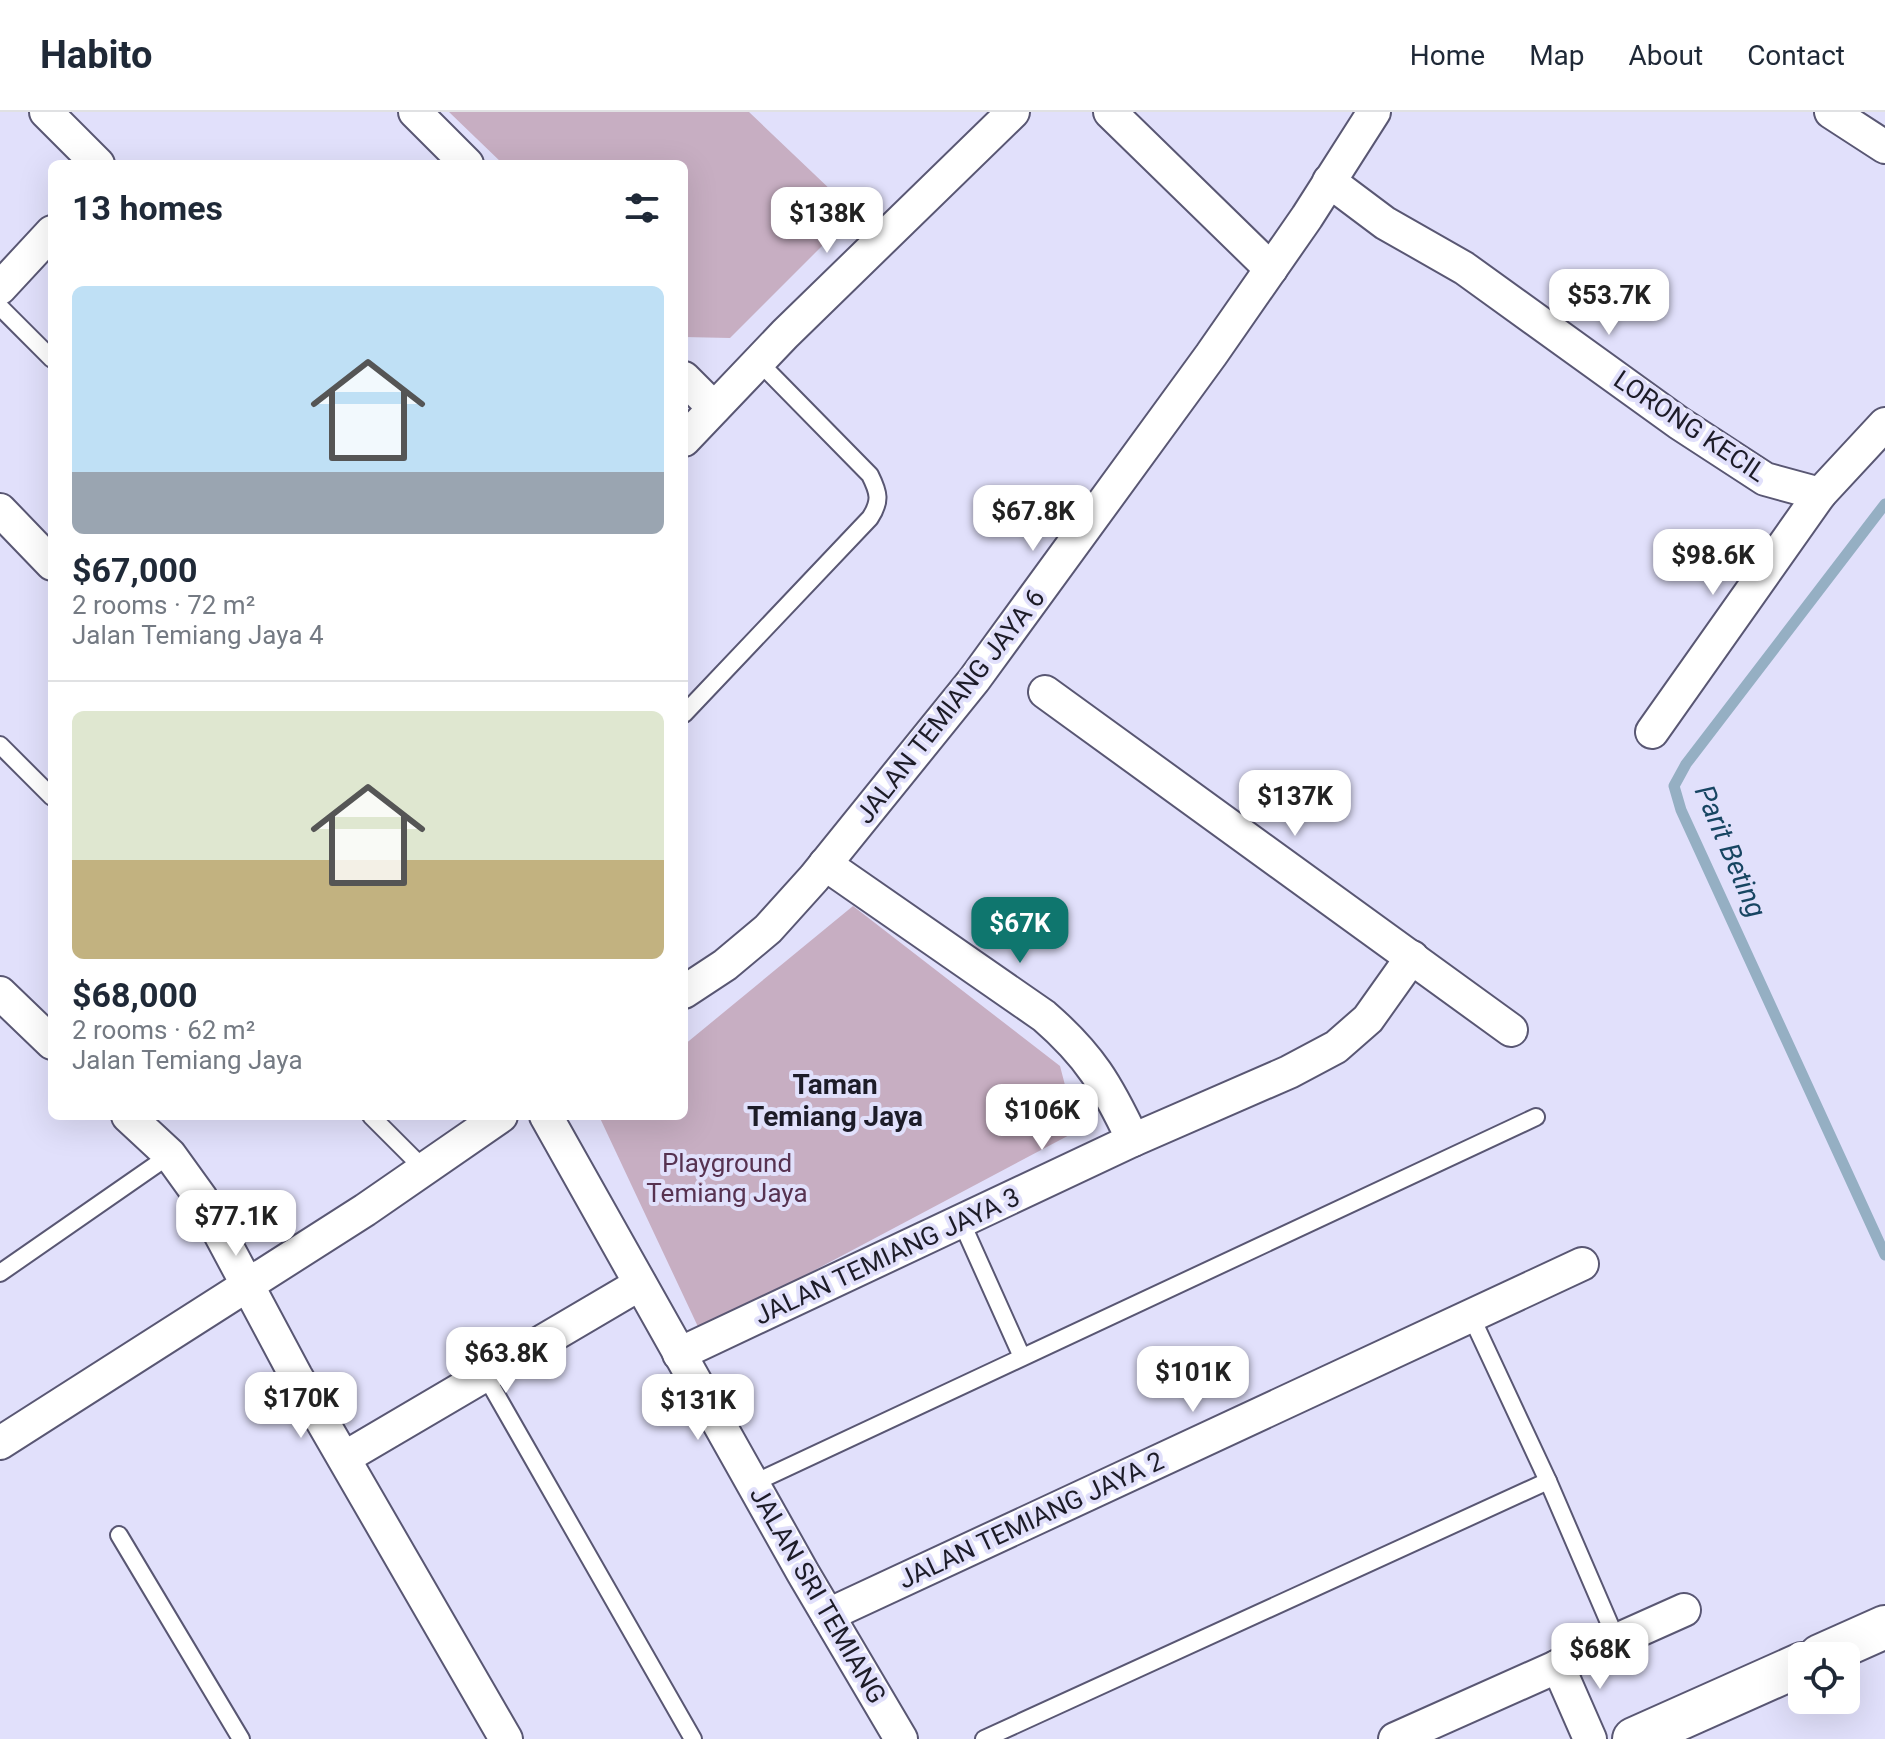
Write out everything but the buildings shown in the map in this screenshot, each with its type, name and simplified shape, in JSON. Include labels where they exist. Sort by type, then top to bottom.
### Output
[{"type":"street","points":[[415,112],[461,160]]},
{"type":"street","points":[[688,436],[1013,112]]},
{"type":"street","points":[[1110,112],[1271,269]]},
{"type":"street","points":[[1831,112],[1885,147]]},
{"type":"street","name":"JALAN TEMIANG JAYA 6","points":[[688,989],[725,965],[768,929],[825,864],[988,662],[1271,269],[1368,115]]},
{"type":"street","points":[[57,116],[95,160]]},
{"type":"street","name":"LORONG KECIL","points":[[1329,181],[1385,223],[1464,268],[1679,423],[1765,479],[1820,494]]},
{"type":"street","points":[[0,288],[48,236]]},
{"type":"street","points":[[688,382],[714,408]]},
{"type":"street","points":[[1652,732],[1820,494],[1885,424]]},
{"type":"street","points":[[0,510],[48,560]]},
{"type":"street","points":[[1045,692],[1511,1030]]},
{"type":"street","points":[[825,864],[1044,1016],[1075,1043],[1097,1070],[1133,1140]]},
{"type":"street","name":"JALAN TEMIANG JAYA 3","points":[[679,1354],[1133,1140],[1289,1072],[1336,1047],[1368,1019],[1412,957]]},
{"type":"street","points":[[7,1013],[48,1040]]},
{"type":"street","points":[[132,1120],[170,1155],[201,1198],[296,1376],[506,1739]]},
{"type":"street","points":[[0,1443],[247,1285],[495,1120]]},
{"type":"street","name":"JALAN SRI TEMIANG","points":[[548,1120],[901,1739]]},
{"type":"street","name":"JALAN TEMIANG JAYA 2","points":[[828,1615],[1582,1264]]},
{"type":"street","points":[[344,1458],[640,1284]]},
{"type":"street","points":[[1395,1739],[1684,1610]]},
{"type":"street","points":[[1851,1642],[1885,1627]]},
{"type":"street","points":[[1558,1666],[1590,1739]]},
{"type":"street","points":[[1634,1739],[1788,1670]]},
{"type":"lane","points":[[0,307],[48,355]]},
{"type":"lane","points":[[688,710],[870,518],[879,504],[878,491],[870,475],[759,362]]},
{"type":"lane","points":[[0,745],[48,793]]},
{"type":"lane","points":[[754,1483],[1536,1117]]},
{"type":"lane","points":[[375,1120],[424,1169]]},
{"type":"lane","points":[[0,1273],[170,1155]]},
{"type":"lane","points":[[961,1221],[1022,1357]]},
{"type":"lane","points":[[1471,1316],[1548,1481],[1617,1641]]},
{"type":"lane","points":[[485,1375],[693,1739]]},
{"type":"lane","points":[[984,1739],[1548,1481]]},
{"type":"lane","points":[[119,1535],[241,1739]]},
{"type":"green space","points":[[449,112],[749,112],[855,213],[730,338],[688,337],[688,160],[499,160]]},
{"type":"green space","name":"Playground Temiang Jaya","points":[[853,906],[1060,1066],[1077,1131],[700,1331],[601,1120],[688,1120],[688,1042]]},
{"type":"waterway","name":"Parit Beting","points":[[1885,504],[1686,764],[1674,786],[1681,810],[1885,1255]]},
{"type":"district","name":"Taman Temiang Jaya","points":[[835,1100]]}]
